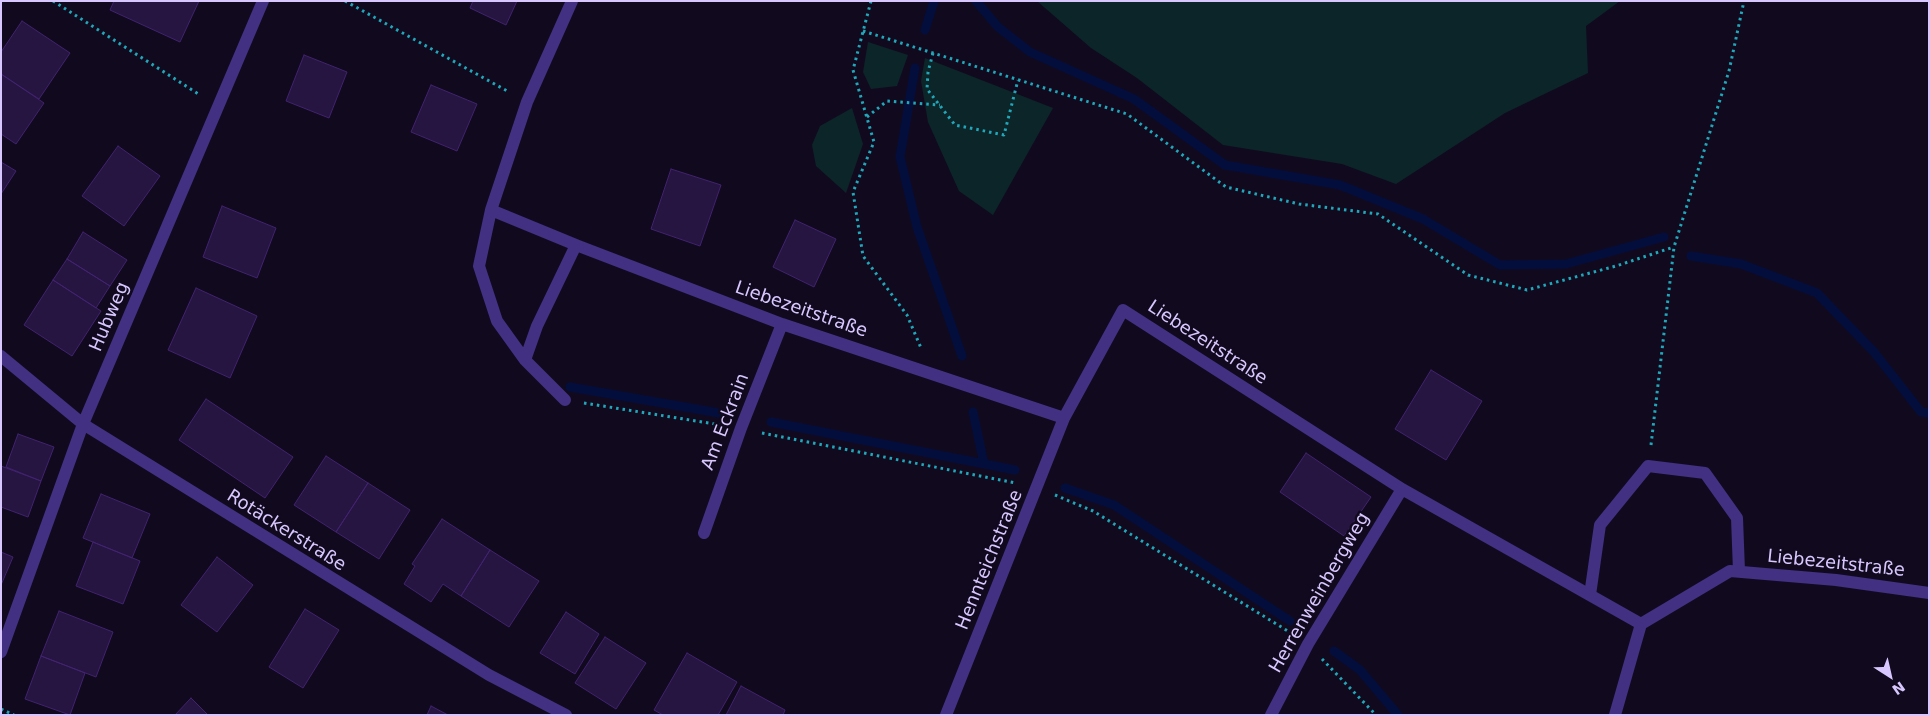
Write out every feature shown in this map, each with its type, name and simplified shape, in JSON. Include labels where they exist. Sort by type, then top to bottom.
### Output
[{"type":"street","name":"Hubweg","points":[[1,652],[83,424],[264,1]]},
{"type":"street","points":[[565,400],[525,360],[498,321],[479,266],[491,210],[527,102],[572,1]]},
{"type":"street","name":"Liebezeitstraße","points":[[491,210],[576,245],[782,324],[931,372],[1064,418],[1123,310],[1402,489],[1641,624],[1730,571],[1836,580],[1929,593]]},
{"type":"street","points":[[525,360],[538,326],[576,245]]},
{"type":"street","name":"Am Eckrain","points":[[704,533],[741,428],[782,324]]},
{"type":"street","name":"Rotäckerstraße","points":[[1,356],[83,424],[489,676],[566,715]]},
{"type":"street","name":"Hennteichstraße","points":[[946,715],[1064,418]]},
{"type":"street","points":[[1590,595],[1600,525],[1648,466],[1705,473],[1737,518],[1739,571]]},
{"type":"street","name":"Herrenweinbergweg","points":[[1270,715],[1308,644],[1402,489]]},
{"type":"street","points":[[1615,715],[1641,624]]},
{"type":"path","points":[[53,1],[218,107]]},
{"type":"path","points":[[345,1],[527,102]]},
{"type":"path","points":[[871,1],[852,70],[874,142],[853,192],[863,256],[907,315],[931,372]]},
{"type":"path","points":[[1648,466],[1674,247],[1729,71],[1744,1]]},
{"type":"path","points":[[863,31],[1127,114],[1226,187],[1299,204],[1378,214],[1468,275],[1527,290],[1616,266],[1674,247]]},
{"type":"path","points":[[933,53],[928,72],[928,89],[955,125],[1004,135],[1018,80]]},
{"type":"path","points":[[867,117],[887,101],[940,105]]},
{"type":"path","points":[[565,400],[741,428],[1037,488],[1093,511],[1308,644],[1376,715]]},
{"type":"path","points":[[1,710],[14,715]]},
{"type":"green space","points":[[1037,1],[1620,1],[1586,26],[1588,73],[1505,113],[1396,184],[1342,164],[1223,145],[1137,78],[1091,48]]},
{"type":"green space","points":[[868,42],[908,55],[897,86],[871,89],[863,72]]},
{"type":"green space","points":[[925,58],[1053,108],[993,215],[959,191],[928,122],[921,81]]},
{"type":"green space","points":[[852,108],[863,144],[846,193],[816,166],[812,145],[820,126]]},
{"type":"building","points":[[114,1],[199,1],[180,42],[110,10]]},
{"type":"building","points":[[473,1],[517,1],[506,25],[470,8]]},
{"type":"building","points":[[22,21],[70,53],[39,99],[1,74],[1,52]]},
{"type":"building","points":[[304,55],[347,72],[329,118],[286,101]]},
{"type":"building","points":[[1,74],[44,103],[16,144],[1,134]]},
{"type":"building","points":[[431,85],[477,104],[457,151],[411,132]]},
{"type":"building","points":[[118,146],[160,176],[124,226],[82,196]]},
{"type":"building","points":[[1,162],[16,171],[1,194]]},
{"type":"building","points":[[671,169],[721,185],[700,246],[651,229]]},
{"type":"building","points":[[222,206],[276,228],[257,278],[203,257]]},
{"type":"building","points":[[795,220],[836,239],[814,287],[773,267]]},
{"type":"building","points":[[83,232],[127,260],[110,286],[67,259]]},
{"type":"building","points":[[67,259],[110,286],[96,308],[53,280]]},
{"type":"building","points":[[53,280],[101,311],[72,356],[24,325]]},
{"type":"building","points":[[196,288],[257,316],[230,378],[168,350]]},
{"type":"building","points":[[1431,370],[1482,401],[1446,460],[1395,429]]},
{"type":"building","points":[[206,399],[293,457],[265,498],[179,440]]},
{"type":"building","points":[[18,434],[54,447],[41,481],[6,467]]},
{"type":"building","points":[[1306,453],[1371,497],[1344,536],[1280,492]]},
{"type":"building","points":[[326,456],[368,483],[336,532],[294,505]]},
{"type":"building","points":[[1,466],[41,481],[28,517],[1,507]]},
{"type":"building","points":[[368,483],[410,510],[379,559],[336,532]]},
{"type":"building","points":[[101,494],[150,514],[132,558],[83,538]]},
{"type":"building","points":[[442,519],[490,550],[461,596],[443,584],[431,602],[404,584],[415,566],[412,564]]},
{"type":"building","points":[[93,542],[140,561],[123,604],[76,586]]},
{"type":"building","points":[[490,550],[539,581],[509,627],[461,596]]},
{"type":"building","points":[[1,552],[13,557],[1,585]]},
{"type":"building","points":[[217,557],[253,585],[217,632],[181,605]]},
{"type":"building","points":[[305,609],[339,630],[303,688],[269,667]]},
{"type":"building","points":[[59,611],[113,632],[96,677],[41,656]]},
{"type":"building","points":[[566,612],[599,634],[575,674],[540,653]]},
{"type":"building","points":[[605,637],[646,663],[616,709],[575,683]]},
{"type":"building","points":[[687,653],[737,682],[718,715],[663,715],[654,710]]},
{"type":"building","points":[[41,656],[85,673],[70,715],[25,699]]},
{"type":"building","points":[[741,686],[785,710],[783,715],[726,715]]},
{"type":"building","points":[[191,698],[208,715],[175,715]]},
{"type":"building","points":[[431,706],[448,715],[427,715]]},
{"type":"waterway","points":[[925,30],[934,1]]},
{"type":"waterway","points":[[976,1],[998,27],[1030,52],[1134,99],[1225,165],[1340,185],[1423,219],[1500,265],[1566,264],[1664,237]]},
{"type":"waterway","points":[[915,68],[900,157],[917,227],[962,356]]},
{"type":"waterway","points":[[1691,256],[1741,264],[1817,293],[1874,352],[1921,412],[1929,413]]},
{"type":"waterway","points":[[570,387],[719,413]]},
{"type":"waterway","points":[[973,412],[984,464]]},
{"type":"waterway","points":[[771,422],[1015,470]]},
{"type":"waterway","points":[[1065,488],[1114,505],[1290,621]]},
{"type":"waterway","points":[[1334,651],[1360,670],[1398,715]]}]
